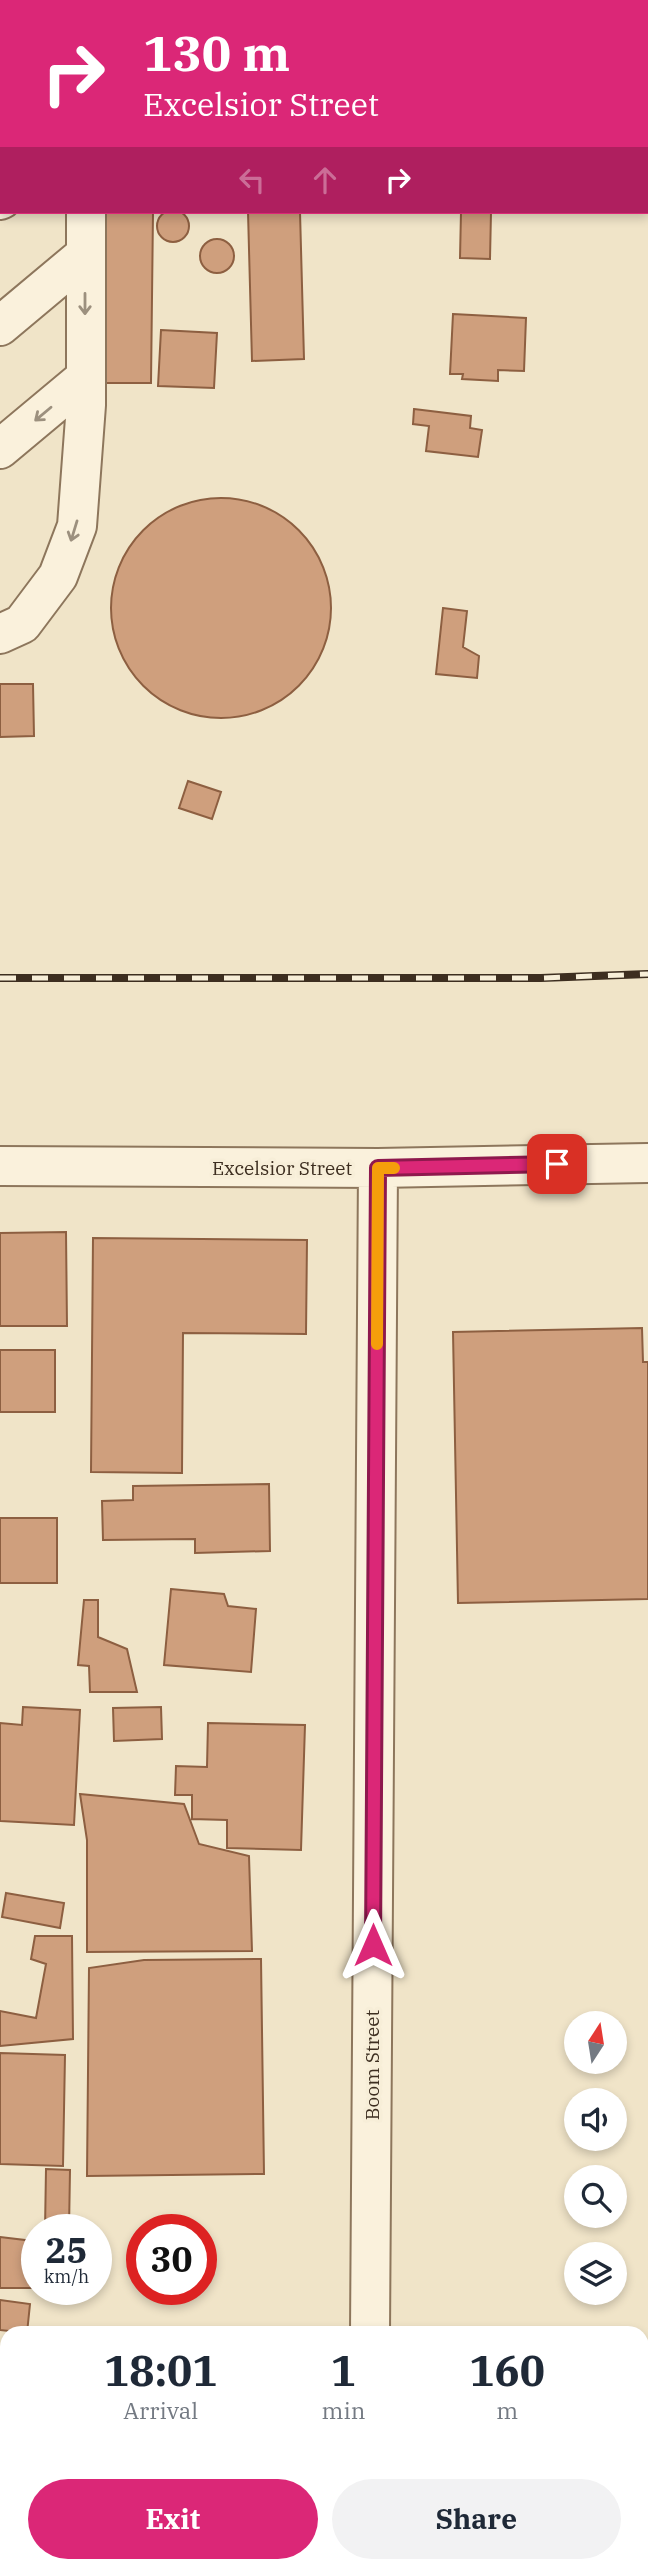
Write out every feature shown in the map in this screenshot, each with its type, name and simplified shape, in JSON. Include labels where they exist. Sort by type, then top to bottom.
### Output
[{"type":"street","points":[[0,634],[22,624],[58,576],[77,526],[85,379],[86,214]]},
{"type":"street","points":[[0,326],[86,254]]},
{"type":"street","points":[[0,449],[85,379]]},
{"type":"street","name":"Excelsior Street","points":[[0,1166],[378,1168],[648,1163]]},
{"type":"street","name":"Boom Street","points":[[370,2326],[378,1168]]},
{"type":"building","points":[[102,214],[153,214],[151,383],[101,383]]},
{"type":"building","points":[[163,214],[183,214],[188,220],[188,232],[179,241],[167,241],[158,232],[158,220]]},
{"type":"building","points":[[248,214],[300,214],[304,359],[252,361]]},
{"type":"building","points":[[461,214],[491,214],[490,259],[460,258]]},
{"type":"building","points":[[217,239],[229,244],[234,256],[229,268],[217,273],[205,268],[200,256],[205,244]]},
{"type":"building","points":[[453,314],[526,318],[524,371],[498,370],[498,381],[462,379],[463,374],[450,374]]},
{"type":"building","points":[[161,330],[217,333],[214,388],[158,386]]},
{"type":"building","points":[[414,409],[471,416],[470,428],[482,430],[478,457],[426,451],[429,426],[413,424]]},
{"type":"building","points":[[210,498],[232,498],[263,506],[282,516],[299,530],[313,547],[323,566],[329,586],[329,630],[323,650],[313,669],[299,686],[282,700],[263,710],[232,718],[210,718],[169,705],[151,693],[136,678],[119,650],[111,619],[111,597],[124,556],[136,538],[151,523],[179,506]]},
{"type":"building","points":[[443,608],[467,611],[463,647],[479,656],[477,678],[436,674]]},
{"type":"building","points":[[0,684],[33,684],[34,736],[0,737]]},
{"type":"building","points":[[188,781],[221,792],[212,819],[179,808]]},
{"type":"building","points":[[66,1232],[67,1326],[0,1326],[0,1233]]},
{"type":"building","points":[[93,1238],[307,1240],[306,1334],[183,1333],[182,1473],[91,1472]]},
{"type":"building","points":[[642,1328],[643,1362],[648,1362],[648,1599],[458,1603],[453,1332]]},
{"type":"building","points":[[0,1350],[55,1350],[55,1412],[0,1412]]},
{"type":"building","points":[[269,1484],[270,1551],[195,1553],[195,1539],[103,1540],[102,1501],[133,1500],[133,1486]]},
{"type":"building","points":[[0,1518],[57,1518],[57,1583],[0,1583]]},
{"type":"building","points":[[171,1589],[224,1594],[228,1606],[256,1609],[251,1672],[164,1665]]},
{"type":"building","points":[[84,1600],[98,1600],[98,1637],[127,1649],[137,1692],[90,1692],[89,1666],[78,1665]]},
{"type":"building","points":[[23,1707],[80,1710],[74,1825],[0,1821],[0,1723],[22,1725]]},
{"type":"building","points":[[161,1707],[162,1739],[114,1741],[113,1708]]},
{"type":"building","points":[[208,1723],[305,1725],[301,1850],[227,1848],[227,1820],[192,1819],[192,1795],[175,1795],[176,1766],[207,1767]]},
{"type":"building","points":[[80,1794],[184,1804],[199,1844],[249,1856],[252,1951],[87,1952],[87,1840]]},
{"type":"building","points":[[6,1893],[64,1903],[60,1928],[2,1917]]},
{"type":"building","points":[[35,1936],[72,1936],[73,2039],[0,2046],[0,2011],[36,2018],[46,1964],[31,1959]]},
{"type":"building","points":[[261,1959],[264,2174],[87,2176],[89,1968],[144,1960]]},
{"type":"building","points":[[0,2053],[65,2055],[63,2166],[0,2164]]},
{"type":"building","points":[[46,2169],[70,2170],[69,2214],[45,2214]]},
{"type":"building","points":[[0,2237],[21,2240],[21,2288],[0,2288]]},
{"type":"building","points":[[0,2300],[30,2305],[28,2326],[0,2326]]},
{"type":"railway","points":[[0,978],[541,978],[648,974]]},
{"type":"slow traffic","points":[[377,1344],[378,1168],[394,1168]]},
{"type":"route","points":[[373,1945],[378,1168],[557,1164]]}]
